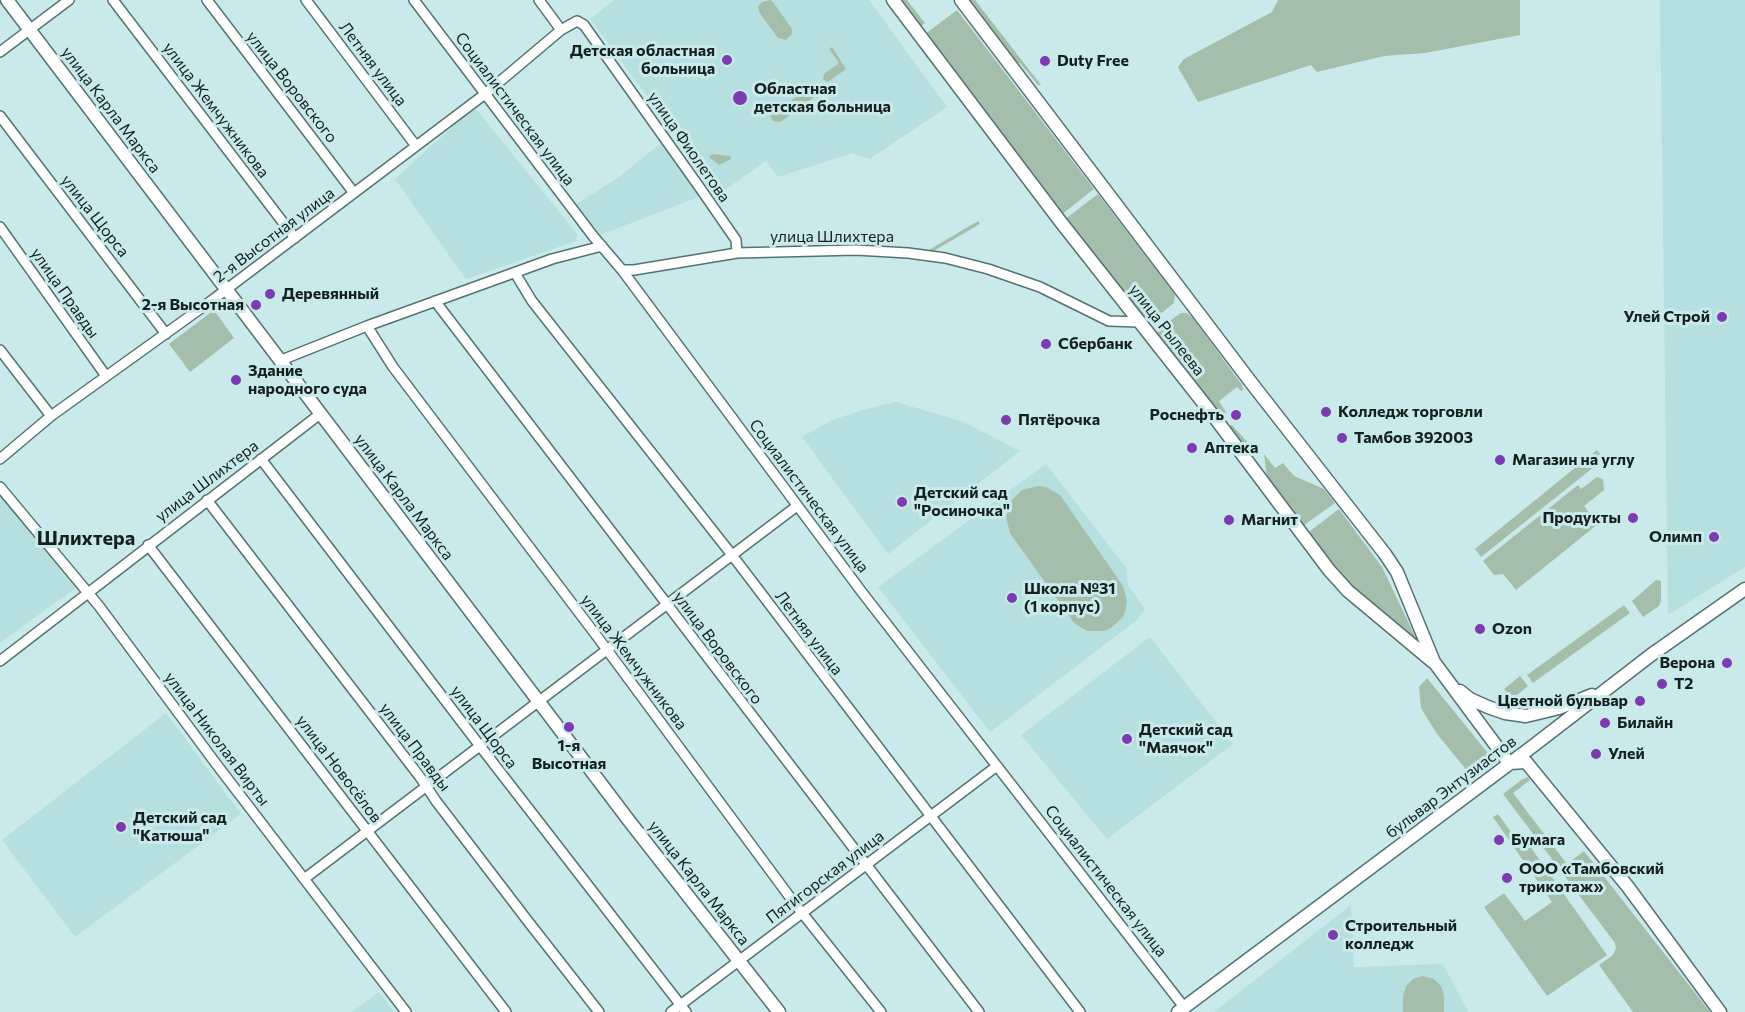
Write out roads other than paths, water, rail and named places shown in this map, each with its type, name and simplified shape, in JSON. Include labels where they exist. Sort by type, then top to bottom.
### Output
[{"type":"main road","name":"улица Карла Маркса","points":[[7,0],[630,822],[779,1012]]},
{"type":"main road","name":"улица Рылеева","points":[[893,0],[1060,221],[1216,419],[1329,570],[1348,591],[1434,662]]},
{"type":"main road","name":"улица Рылеева","points":[[961,0],[1385,554],[1397,572],[1434,662],[1509,763]]},
{"type":"main road","name":"бульвар Энтузиастов","points":[[1181,1010],[1651,655],[1745,589]]},
{"type":"main road","points":[[1449,684],[1470,699],[1488,707],[1505,713],[1526,716],[1559,708],[1606,690]]},
{"type":"main road","points":[[1509,763],[1526,762],[1628,887],[1720,1012]]},
{"type":"street","points":[[0,52],[69,0]]},
{"type":"street","name":"улица Жемчужникова","points":[[113,0],[295,238]]},
{"type":"street","name":"улица Воровского","points":[[207,0],[354,193]]},
{"type":"street","name":"Летняя улица","points":[[306,0],[416,146]]},
{"type":"street","name":"Социалистическая улица","points":[[414,0],[622,270],[797,506],[1181,1010]]},
{"type":"street","points":[[539,0],[561,30]]},
{"type":"street","name":"улица Фиолетова","points":[[561,30],[577,21],[584,25],[736,240],[737,253]]},
{"type":"street","name":"2-я Высотная улица","points":[[0,459],[51,416],[226,290],[485,94],[561,30]]},
{"type":"street","name":"улица Щорса","points":[[0,116],[166,334]]},
{"type":"street","name":"улица Правды","points":[[0,227],[106,376]]},
{"type":"street","points":[[279,361],[367,326],[552,259],[602,246]]},
{"type":"street","name":"улица Шлихтера","points":[[622,270],[737,253],[856,250],[908,253],[945,258],[988,269],[1040,288],[1109,321],[1139,322]]},
{"type":"street","name":"Летняя улица","points":[[515,273],[532,301],[732,555],[1080,1012]]},
{"type":"street","name":"улица Воровского","points":[[435,301],[979,1012]]},
{"type":"street","name":"улица Жемчужникова","points":[[367,326],[393,367],[802,913],[881,1012]]},
{"type":"street","points":[[0,350],[51,416]]},
{"type":"street","name":"улица Шлихтера","points":[[0,661],[320,414]]},
{"type":"street","name":"улица Щорса","points":[[261,459],[684,1008]]},
{"type":"street","name":"улица Николая Вирты","points":[[0,487],[87,593],[406,1012]]},
{"type":"street","name":"улица Правды","points":[[207,500],[599,1012]]},
{"type":"street","points":[[304,879],[797,506]]},
{"type":"street","name":"улица Новосёлов","points":[[148,545],[506,1012]]},
{"type":"street","name":"Пятигорская улица","points":[[671,1012],[684,1008],[739,961],[997,766]]},
{"type":"place","name":"Детская областная больница","points":[[727,60]]},
{"type":"place","name":"Duty Free","points":[[1045,61]]},
{"type":"place","name":"Областная детская больница","points":[[740,98]]},
{"type":"place","name":"Деревянный","points":[[270,294]]},
{"type":"place","name":"2-я Высотная","points":[[256,305]]},
{"type":"place","name":"Улей Строй","points":[[1722,317]]},
{"type":"place","name":"Сбербанк","points":[[1046,344]]},
{"type":"place","name":"Здание народного суда","points":[[236,380]]},
{"type":"place","name":"Колледж торговли","points":[[1326,412]]},
{"type":"place","name":"Роснефть","points":[[1236,415]]},
{"type":"place","name":"Пятёрочка","points":[[1006,420]]},
{"type":"place","name":"Тамбов 392003","points":[[1342,438]]},
{"type":"place","name":"Аптека","points":[[1192,448]]},
{"type":"place","name":"Магазин на углу","points":[[1500,460]]},
{"type":"place","name":"Детский сад \"Росиночка\"","points":[[902,502]]},
{"type":"place","name":"Продукты","points":[[1633,518]]},
{"type":"place","name":"Магнит","points":[[1229,520]]},
{"type":"place","name":"Олимп","points":[[1714,537]]},
{"type":"place","name":"Школа №31 (1 корпус)","points":[[1012,598]]},
{"type":"place","name":"Ozon","points":[[1480,629]]},
{"type":"place","name":"Верона","points":[[1727,663]]},
{"type":"place","name":"T2","points":[[1662,684]]},
{"type":"place","name":"Цветной бульвар","points":[[1640,701]]},
{"type":"place","name":"Билайн","points":[[1605,723]]},
{"type":"place","name":"1-я Высотная","points":[[569,727]]},
{"type":"place","name":"Детский сад \"Маячок\"","points":[[1127,739]]},
{"type":"place","name":"Улей","points":[[1596,754]]},
{"type":"place","name":"Детский сад \"Катюша\"","points":[[121,827]]},
{"type":"place","name":"Бумага","points":[[1499,840]]},
{"type":"place","name":"ООО «Тамбовский трикотаж»","points":[[1507,878]]},
{"type":"place","name":"Строительный колледж","points":[[1333,935]]},
{"type":"district","name":"Шлихтера","points":[[86,538]]}]
